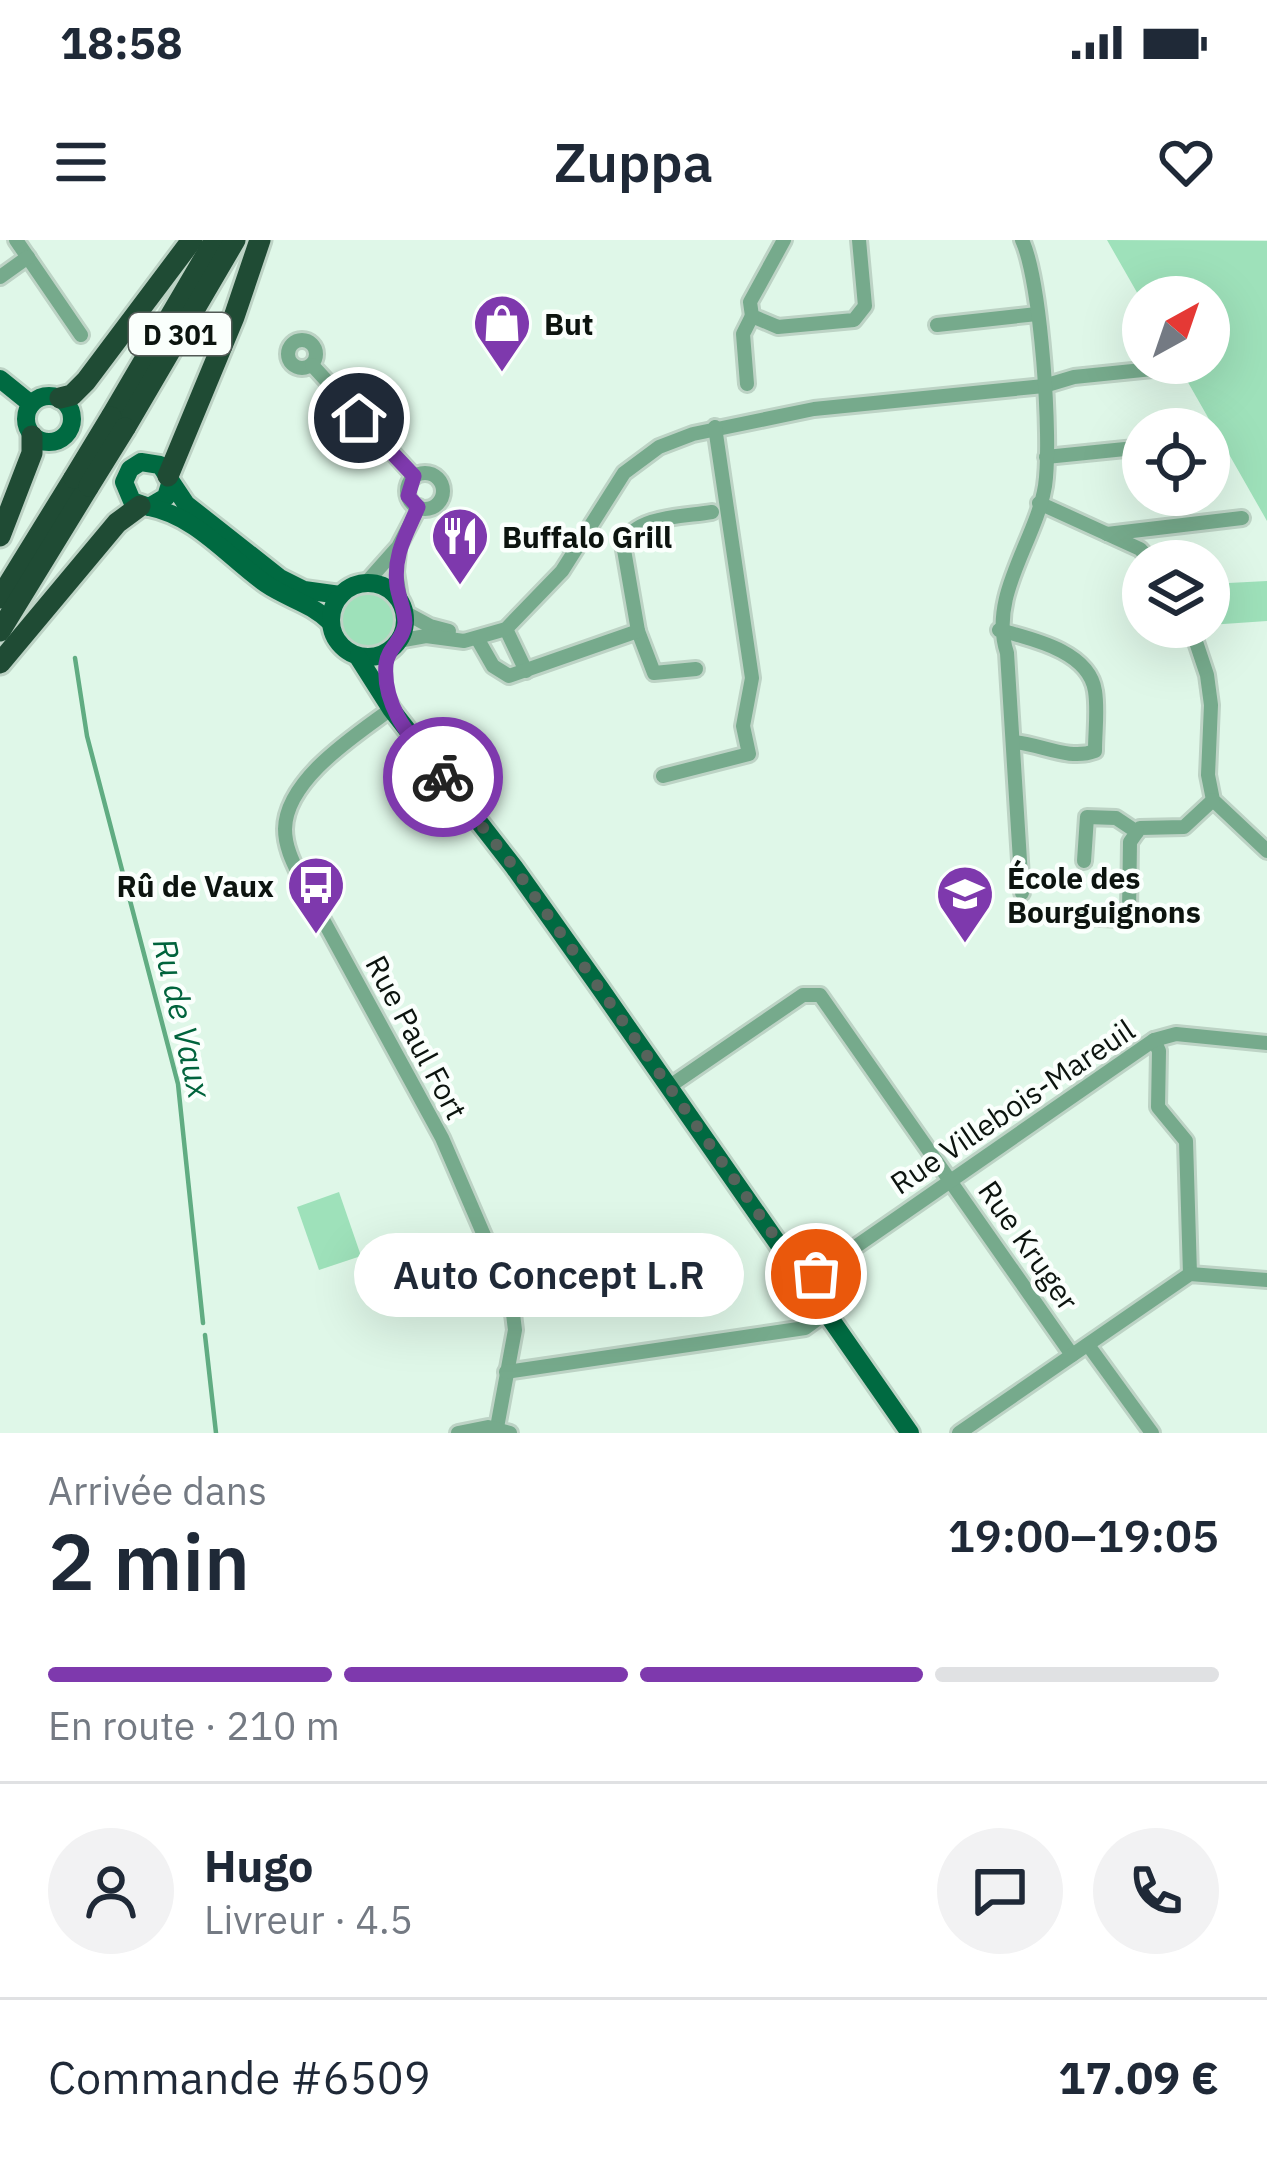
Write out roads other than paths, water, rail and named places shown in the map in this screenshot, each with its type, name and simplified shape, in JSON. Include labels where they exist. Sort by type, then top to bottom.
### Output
[{"type":"highway","points":[[60,398],[78,391],[192,240]]},
{"type":"highway","name":"D 301","points":[[118,423],[214,240]]},
{"type":"highway","name":"D 301","points":[[0,598],[81,482],[235,240]]},
{"type":"highway","points":[[169,480],[260,240]]},
{"type":"highway","points":[[0,536],[32,453],[32,436]]},
{"type":"highway","name":"D 301","points":[[0,631],[81,482]]},
{"type":"highway","points":[[0,663],[117,523],[145,506]]},
{"type":"main road","points":[[0,379],[32,404]]},
{"type":"main road","points":[[45,396],[60,398],[70,409],[70,430],[51,443],[32,436],[26,418],[32,404],[45,396]]},
{"type":"main road","points":[[70,430],[130,469]]},
{"type":"main road","points":[[130,469],[147,461],[160,465],[185,504],[280,578],[304,590],[340,595],[366,584],[383,586],[402,608],[405,620],[386,674],[392,709]]},
{"type":"main road","points":[[130,469],[125,489],[145,506],[188,522],[267,584],[306,602],[330,622]]},
{"type":"main road","points":[[145,506],[166,496],[169,480]]},
{"type":"main road","points":[[340,595],[330,622],[334,639],[358,657],[392,709],[514,867],[910,1433]]},
{"type":"main road","points":[[358,657],[369,658],[393,646]]},
{"type":"street","points":[[16,240],[81,334]]},
{"type":"street","points":[[747,385],[742,334],[752,316],[750,302],[784,240]]},
{"type":"street","points":[[752,316],[778,327],[854,320],[865,306],[860,240]]},
{"type":"street","points":[[1022,240],[1031,261],[1037,314],[1046,457],[1045,488],[999,631],[1007,652],[1022,893]]},
{"type":"street","points":[[0,277],[28,257]]},
{"type":"street","points":[[937,325],[1037,314]]},
{"type":"street","points":[[311,365],[414,476]]},
{"type":"street","points":[[393,646],[426,636],[464,641],[506,629],[562,571],[624,473],[659,447],[716,427],[920,395],[1044,386],[1074,377],[1122,373]]},
{"type":"street","points":[[663,776],[749,754],[743,726],[752,678],[716,427]]},
{"type":"street","points":[[1046,457],[1122,449]]},
{"type":"street","points":[[414,476],[434,475],[443,489],[438,504],[418,507]]},
{"type":"street","points":[[414,476],[408,496],[418,507]]},
{"type":"street","points":[[1039,503],[1122,541]]},
{"type":"street","points":[[366,584],[398,547],[418,507]]},
{"type":"street","points":[[696,669],[654,673],[638,631],[623,544],[629,532],[644,524],[712,512]]},
{"type":"street","points":[[1107,534],[1242,518]]},
{"type":"street","points":[[398,547],[395,572],[402,608],[430,626],[477,638]]},
{"type":"street","points":[[506,629],[526,671]]},
{"type":"street","points":[[477,638],[482,652],[500,673],[509,676],[638,631]]},
{"type":"street","points":[[999,631],[1038,641],[1082,664],[1095,686],[1095,751],[1078,757],[1013,742]]},
{"type":"street","points":[[1198,648],[1207,675],[1208,775],[1214,800],[1267,851]]},
{"type":"street","name":"Rue Paul Fort","points":[[392,709],[347,740],[310,776],[285,824],[289,855],[442,1138],[513,1304],[515,1330],[501,1432]]},
{"type":"street","points":[[1043,915],[1122,919],[1130,912],[1130,842],[1139,828],[1184,827],[1214,800]]},
{"type":"street","points":[[1084,861],[1087,817],[1116,818],[1137,832]]},
{"type":"street","name":"Rue Kruger","points":[[670,1086],[803,995],[815,992],[824,998],[1072,1355]]},
{"type":"street","name":"Rue Villebois-Mareuil","points":[[806,1281],[1154,1040],[1176,1034],[1267,1043]]},
{"type":"street","points":[[1154,1040],[1159,1052],[1158,1107],[1186,1141],[1191,1274]]},
{"type":"street","points":[[513,1304],[536,1295],[660,1273]]},
{"type":"street","points":[[959,1433],[1191,1274],[1267,1280]]},
{"type":"street","points":[[506,1372],[805,1328],[827,1312]]},
{"type":"street","points":[[1088,1345],[1152,1433]]},
{"type":"street","points":[[458,1433],[501,1432]]},
{"type":"waterway","name":"Ru de Vaux","points":[[75,658],[87,736],[178,1084],[203,1323]]},
{"type":"waterway","name":"Ru de Vaux","points":[[205,1335],[216,1433]]},
{"type":"place","name":"But","points":[[502,374]]},
{"type":"place","name":"Buffalo Grill","points":[[460,587]]},
{"type":"place","name":"Rû de Vaux","points":[[316,936]]},
{"type":"place","name":"École des Bourguignons","points":[[965,945]]},
{"type":"place","name":"Auto Concept L.R","points":[[816,1274]]}]
